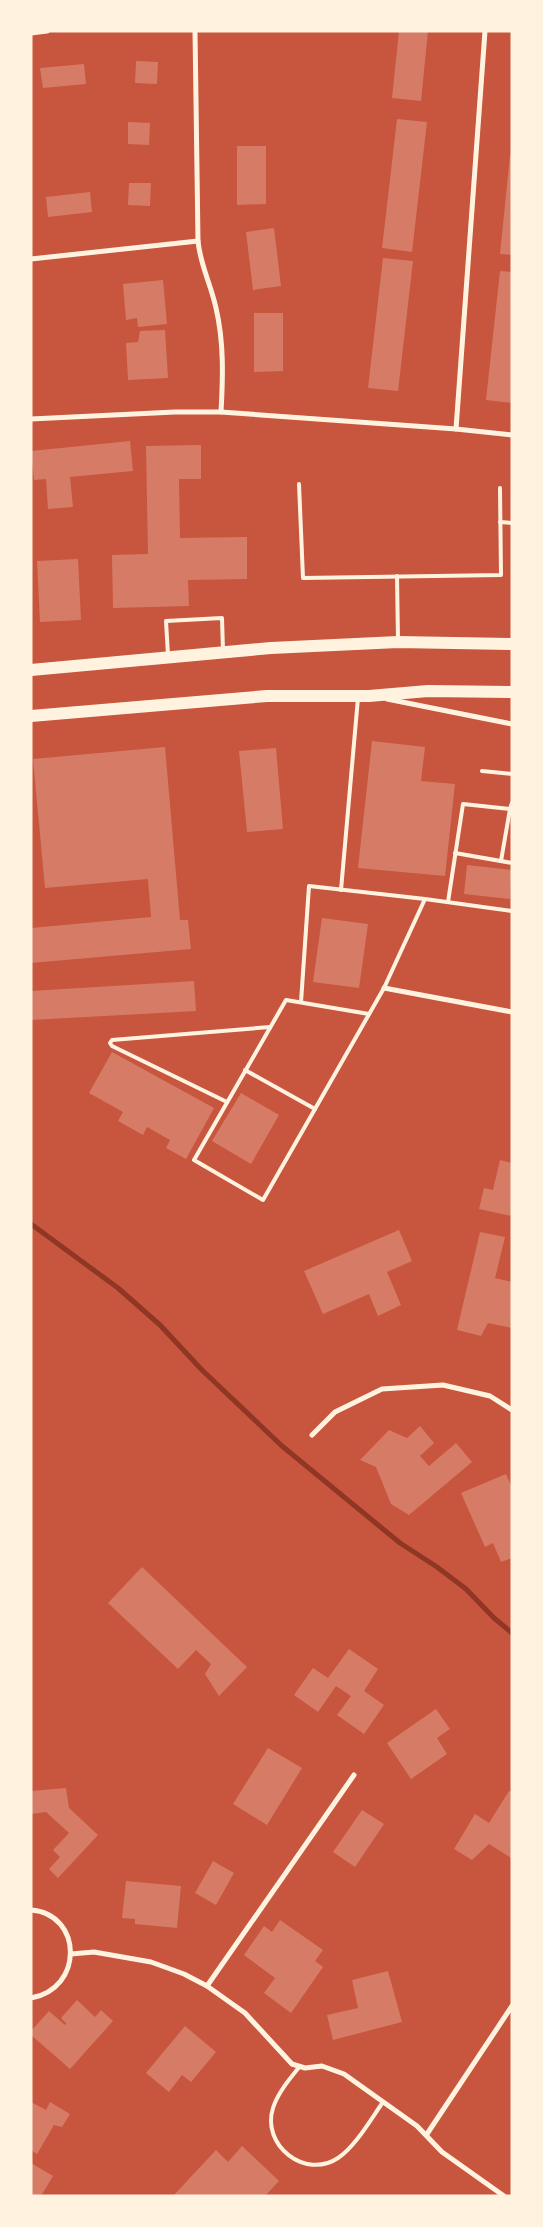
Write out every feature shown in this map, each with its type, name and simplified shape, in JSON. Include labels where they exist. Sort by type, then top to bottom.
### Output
[{"type":"main road","points":[[31,670],[223,652],[398,642],[512,644]]},
{"type":"main road","points":[[31,716],[267,696],[364,696],[428,691],[512,692]]},
{"type":"street","points":[[31,33],[47,31]]},
{"type":"street","points":[[196,31],[198,241],[199,253],[216,309],[222,343],[223,378],[221,412]]},
{"type":"street","points":[[456,429],[485,31]]},
{"type":"street","points":[[31,259],[198,241]]},
{"type":"street","points":[[31,419],[175,412],[221,412],[456,429],[512,435]]},
{"type":"street","points":[[364,696],[512,724]]},
{"type":"street","points":[[384,988],[512,1012]]},
{"type":"street","points":[[312,1435],[335,1412],[382,1389],[443,1385],[490,1396],[512,1410]]},
{"type":"street","points":[[208,1986],[354,1775]]},
{"type":"street","points":[[31,1910],[50,1916],[60,1925],[68,1937],[71,1954],[70,1964],[65,1977],[55,1988],[41,1996],[31,1998]]},
{"type":"street","points":[[71,1954],[94,1952],[151,1962],[184,1974],[208,1986],[245,2013],[292,2064],[305,2068],[322,2066],[333,2069],[358,2084],[427,2134],[442,2152],[504,2196]]},
{"type":"street","points":[[427,2134],[512,2006]]},
{"type":"lane","points":[[299,484],[303,578],[501,574],[500,488]]},
{"type":"lane","points":[[500,522],[512,523]]},
{"type":"lane","points":[[397,576],[398,642]]},
{"type":"lane","points":[[168,657],[166,621],[222,618],[223,652]]},
{"type":"lane","points":[[340,890],[364,696]]},
{"type":"lane","points":[[482,771],[512,774]]},
{"type":"lane","points":[[501,861],[512,803]]},
{"type":"lane","points":[[448,902],[463,804],[510,809]]},
{"type":"lane","points":[[455,853],[512,863]]},
{"type":"lane","points":[[301,1002],[309,886],[512,911]]},
{"type":"lane","points":[[370,1014],[286,1000],[194,1160],[263,1200],[370,1014],[384,988],[425,899]]},
{"type":"lane","points":[[227,1102],[112,1046],[110,1043],[112,1040],[270,1027]]},
{"type":"lane","points":[[245,1070],[315,1109]]},
{"type":"lane","points":[[300,2066],[272,2108],[271,2123],[274,2138],[282,2150],[294,2160],[308,2164],[323,2164],[337,2159],[348,2150],[383,2102]]},
{"type":"building","points":[[399,31],[428,31],[421,101],[392,98]]},
{"type":"building","points":[[136,61],[158,62],[157,84],[135,83]]},
{"type":"building","points":[[84,64],[86,84],[43,88],[40,68]]},
{"type":"building","points":[[397,119],[427,122],[412,252],[382,248]]},
{"type":"building","points":[[128,122],[150,123],[149,145],[128,144]]},
{"type":"building","points":[[237,146],[266,146],[266,204],[237,205]]},
{"type":"building","points":[[510,155],[512,155],[512,255],[500,254]]},
{"type":"building","points":[[129,183],[151,183],[150,206],[128,205]]},
{"type":"building","points":[[90,192],[92,212],[48,217],[46,197]]},
{"type":"building","points":[[274,228],[281,286],[253,290],[246,232]]},
{"type":"building","points":[[383,258],[413,261],[398,391],[368,388]]},
{"type":"building","points":[[500,271],[512,272],[512,403],[486,400]]},
{"type":"building","points":[[163,280],[167,324],[138,327],[137,318],[126,320],[123,284]]},
{"type":"building","points":[[254,313],[283,313],[283,371],[254,372]]},
{"type":"building","points":[[165,330],[168,378],[128,380],[126,343],[138,342],[140,331]]},
{"type":"building","points":[[130,441],[133,471],[70,477],[73,507],[48,509],[46,479],[34,480],[31,451]]},
{"type":"building","points":[[201,445],[201,479],[179,479],[180,538],[247,537],[247,579],[188,580],[189,606],[113,608],[112,555],[148,554],[146,446]]},
{"type":"building","points":[[78,559],[81,620],[40,622],[37,561]]},
{"type":"building","points":[[372,741],[425,747],[421,781],[455,784],[445,876],[358,868]]},
{"type":"building","points":[[165,747],[180,920],[188,920],[191,949],[31,963],[31,928],[151,917],[148,879],[45,888],[33,759]]},
{"type":"building","points":[[276,748],[283,829],[247,832],[239,751]]},
{"type":"building","points":[[467,865],[512,870],[510,899],[464,894]]},
{"type":"building","points":[[322,918],[368,924],[359,988],[313,982]]},
{"type":"building","points":[[194,981],[196,1011],[31,1020],[31,991]]},
{"type":"building","points":[[112,1052],[214,1108],[186,1159],[166,1148],[170,1140],[147,1127],[143,1135],[118,1121],[123,1112],[89,1093]]},
{"type":"building","points":[[241,1093],[279,1115],[251,1164],[212,1141]]},
{"type":"building","points":[[500,1160],[512,1163],[511,1216],[479,1209],[484,1188],[493,1190]]},
{"type":"building","points":[[399,1230],[412,1261],[387,1272],[401,1305],[378,1316],[369,1294],[323,1314],[304,1271]]},
{"type":"building","points":[[480,1232],[505,1237],[495,1278],[512,1282],[512,1328],[488,1323],[481,1336],[457,1330]]},
{"type":"building","points":[[420,1426],[434,1443],[420,1456],[429,1466],[456,1443],[472,1462],[409,1515],[391,1504],[376,1467],[360,1460],[389,1430],[407,1438]]},
{"type":"building","points":[[506,1474],[512,1488],[512,1558],[501,1562],[493,1543],[485,1547],[461,1493]]},
{"type":"building","points":[[142,1567],[247,1667],[219,1696],[205,1674],[211,1664],[196,1650],[178,1669],[108,1603]]},
{"type":"building","points":[[349,1649],[378,1669],[364,1691],[384,1705],[364,1734],[337,1715],[351,1696],[336,1686],[318,1712],[294,1695],[313,1668],[328,1678]]},
{"type":"building","points":[[436,1709],[450,1729],[437,1738],[447,1754],[411,1779],[387,1743]]},
{"type":"building","points":[[268,1748],[302,1768],[267,1825],[233,1804]]},
{"type":"building","points":[[66,1788],[69,1808],[98,1835],[58,1878],[49,1869],[60,1857],[53,1850],[69,1833],[46,1812],[31,1814],[31,1791]]},
{"type":"building","points":[[509,1791],[512,1792],[511,1858],[489,1844],[472,1860],[454,1849],[475,1814],[489,1823]]},
{"type":"building","points":[[362,1810],[384,1824],[355,1867],[333,1852]]},
{"type":"building","points":[[213,1861],[234,1873],[216,1905],[195,1893]]},
{"type":"building","points":[[126,1881],[181,1886],[177,1928],[135,1924],[135,1919],[122,1918]]},
{"type":"building","points":[[280,1920],[323,1950],[315,1961],[323,1967],[291,2013],[264,1993],[275,1978],[244,1955],[264,1926],[272,1932]]},
{"type":"building","points":[[388,1971],[402,2022],[333,2040],[327,2015],[358,2008],[352,1980]]},
{"type":"building","points":[[77,2000],[95,2017],[101,2010],[113,2021],[70,2069],[31,2035],[31,2031],[49,2011],[65,2025],[66,2023],[61,2018]]},
{"type":"building","points":[[185,2026],[216,2052],[191,2082],[182,2075],[169,2092],[146,2073]]},
{"type":"building","points":[[31,2102],[46,2110],[50,2102],[70,2114],[62,2127],[54,2125],[37,2154],[31,2150]]},
{"type":"building","points":[[242,2146],[279,2181],[265,2196],[173,2196],[216,2150],[228,2162]]},
{"type":"building","points":[[31,2163],[53,2176],[41,2196],[31,2196]]},
{"type":"waterway","points":[[31,1224],[118,1288],[160,1325],[202,1370],[282,1446],[400,1543],[466,1589],[494,1618],[512,1633]]}]
